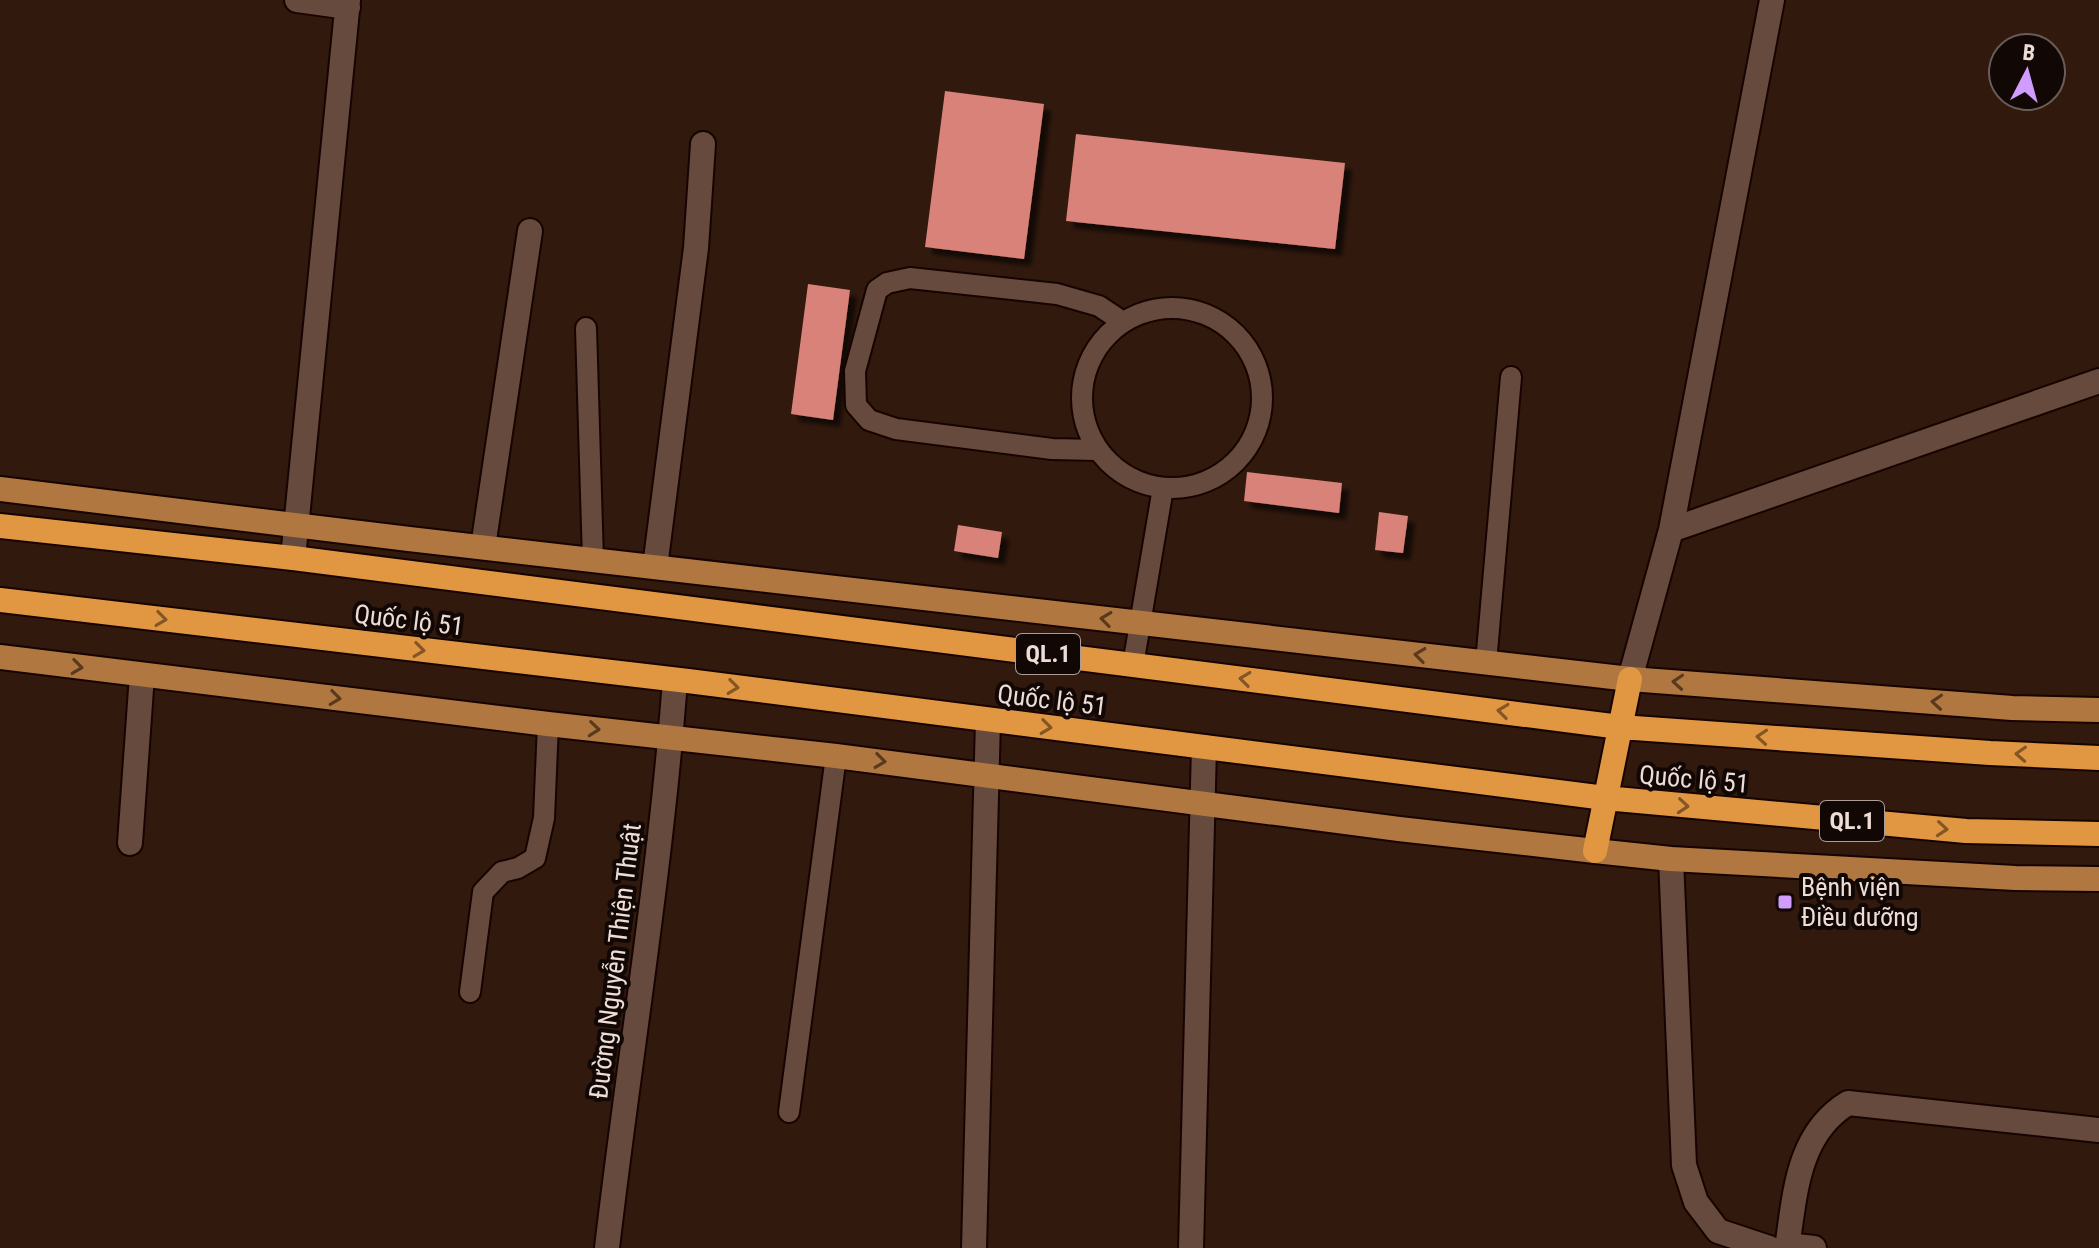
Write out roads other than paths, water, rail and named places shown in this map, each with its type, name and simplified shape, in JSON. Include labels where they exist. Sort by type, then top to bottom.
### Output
[{"type":"highway","name":"Quốc lộ 51","points":[[0,526],[293,558],[1620,727],[2099,758]]},
{"type":"highway","name":"Quốc lộ 51","points":[[0,600],[675,680],[1605,798],[1966,831],[2099,834]]},
{"type":"highway","points":[[1595,851],[1630,679]]},
{"type":"main road","name":"QL.1","points":[[0,489],[1630,679],[2012,708],[2099,710]]},
{"type":"main road","name":"QL.1","points":[[0,657],[986,774],[1399,829],[1595,851],[1671,859],[2015,878],[2099,879]]},
{"type":"street","points":[[293,558],[348,4],[297,0]]},
{"type":"street","points":[[1630,679],[1671,530],[1772,0]]},
{"type":"street","points":[[655,567],[696,248],[703,144]]},
{"type":"street","points":[[483,547],[530,231]]},
{"type":"street","points":[[1671,530],[2099,381]]},
{"type":"street","points":[[130,843],[142,675]]},
{"type":"street","name":"Đường Nguyễn Thiện Thuật","points":[[607,1248],[633,1059],[671,738],[675,680]]},
{"type":"street","points":[[974,1248],[988,720]]},
{"type":"street","points":[[1191,1248],[1200,802],[1204,747]]},
{"type":"street","points":[[1671,859],[1684,1165],[1696,1202],[1718,1231],[1781,1247],[1814,1248]]},
{"type":"street","points":[[1781,1247],[1806,1151],[1833,1112],[1848,1103],[2099,1130]]},
{"type":"lane","points":[[1097,450],[1052,449],[896,429],[869,420],[856,405],[855,371],[877,290],[887,283],[910,278],[1057,294],[1099,306],[1123,322]]},
{"type":"lane","points":[[1167,307],[1205,314],[1237,335],[1258,368],[1262,406],[1250,443],[1224,471],[1205,482],[1163,488],[1126,476],[1097,450],[1082,415],[1083,376],[1100,342],[1123,322],[1130,317],[1167,307]]},
{"type":"lane","points":[[586,328],[593,560]]},
{"type":"lane","points":[[1486,663],[1511,377]]},
{"type":"lane","points":[[1133,665],[1163,488]]},
{"type":"lane","points":[[470,992],[483,892],[502,872],[518,868],[535,858],[544,818],[548,724]]},
{"type":"lane","points":[[789,1112],[836,756]]},
{"type":"place","name":"Bệnh viện Điều dưỡng","points":[[1785,902]]}]
